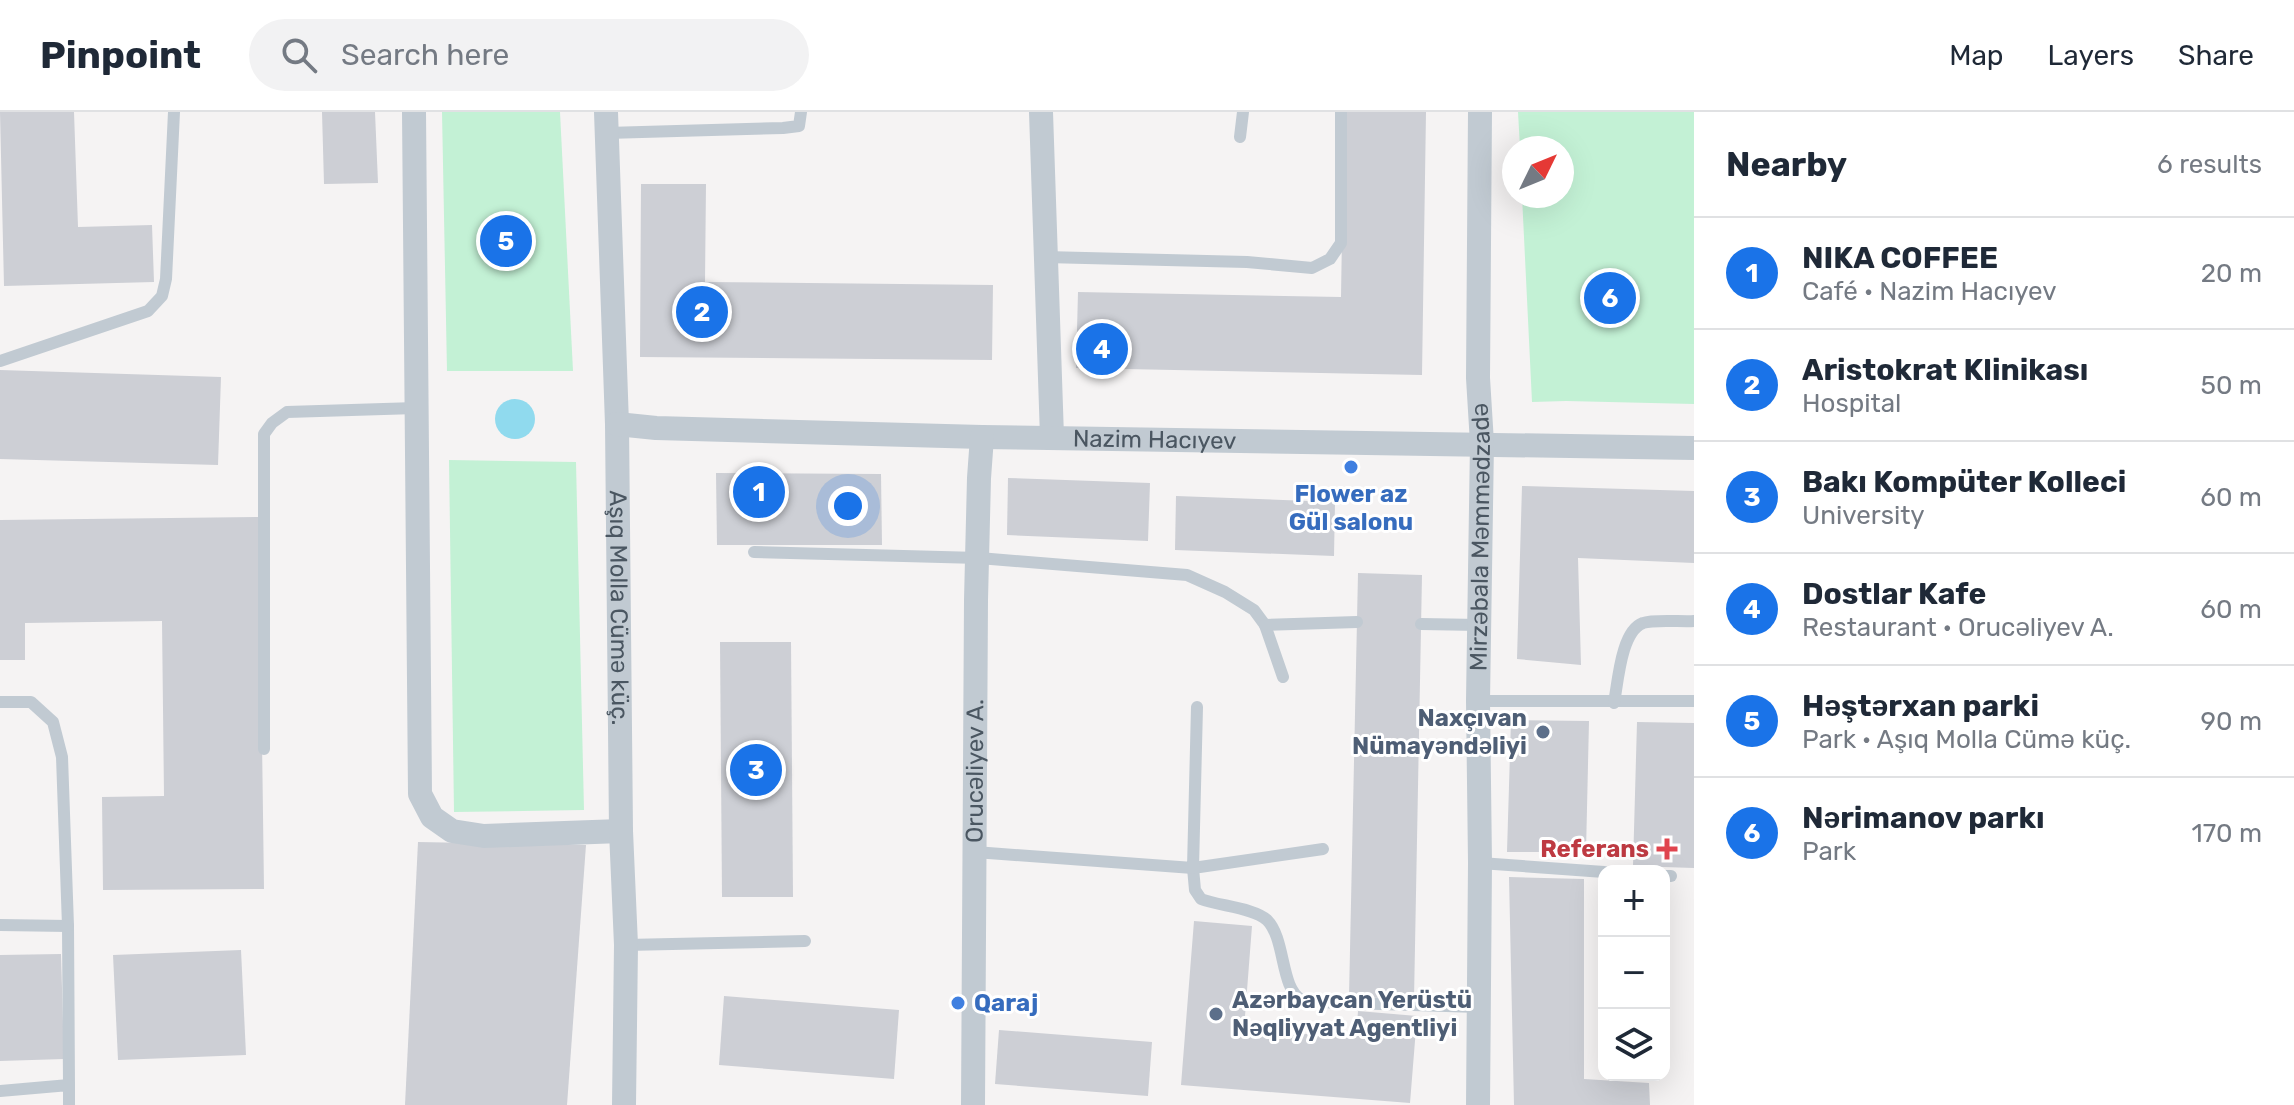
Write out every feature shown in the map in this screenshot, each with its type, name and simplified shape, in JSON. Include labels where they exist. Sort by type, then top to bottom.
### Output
[{"type":"street","points":[[414,112],[420,794],[432,817],[452,831],[484,836],[621,831]]},
{"type":"street","points":[[1041,112],[1052,437]]},
{"type":"street","name":"Mirzəbala Məmmədzadə","points":[[1478,1105],[1478,701],[1482,443],[1478,378],[1480,112]]},
{"type":"street","name":"Aşıq Molla Cümə küç.","points":[[607,123],[617,424],[621,831],[626,945],[624,1105]]},
{"type":"street","name":"Nazim Hacıyev","points":[[617,424],[656,428],[982,437],[1694,448]]},
{"type":"street","name":"Orucəliyev A.","points":[[973,1105],[976,600],[982,437]]},
{"type":"lane","points":[[0,361],[148,311],[162,296],[166,279],[174,112]]},
{"type":"lane","points":[[607,123],[783,128],[799,126],[801,112]]},
{"type":"lane","points":[[1240,137],[1243,112]]},
{"type":"lane","points":[[1045,257],[1247,262],[1312,268],[1330,259],[1341,243],[1341,112]]},
{"type":"lane","points":[[264,749],[264,434],[272,423],[287,412],[416,408]]},
{"type":"lane","points":[[754,552],[979,558],[1187,575],[1225,592],[1254,610],[1265,625],[1283,677]]},
{"type":"lane","points":[[1614,703],[1625,646],[1631,632],[1644,622],[1694,621]]},
{"type":"lane","points":[[1265,625],[1357,622]]},
{"type":"lane","points":[[1421,624],[1479,625]]},
{"type":"lane","points":[[1478,701],[1694,701]]},
{"type":"lane","points":[[0,702],[31,702],[53,722],[62,757],[68,926],[69,1105]]},
{"type":"lane","points":[[1197,707],[1193,868],[1195,890],[1201,899],[1260,915],[1271,923],[1291,988],[1301,999],[1479,1007]]},
{"type":"lane","points":[[975,852],[1193,868],[1323,849]]},
{"type":"lane","points":[[1480,863],[1598,872]]},
{"type":"lane","points":[[0,925],[68,926]]},
{"type":"lane","points":[[626,945],[805,941]]},
{"type":"lane","points":[[0,1091],[69,1085]]},
{"type":"green space","points":[[442,112],[560,112],[573,371],[447,371]]},
{"type":"green space","points":[[1518,112],[1694,112],[1694,404],[1532,402],[1523,208],[1574,208],[1574,136],[1519,136]]},
{"type":"green space","points":[[449,460],[576,462],[584,810],[454,812]]},
{"type":"water","points":[[515,399],[529,405],[535,419],[529,433],[515,439],[501,433],[495,419],[501,405]]},
{"type":"building","points":[[0,112],[74,112],[78,227],[152,225],[154,282],[4,286]]},
{"type":"building","points":[[322,112],[375,112],[378,183],[324,184]]},
{"type":"building","points":[[1344,112],[1426,112],[1422,375],[1076,368],[1078,292],[1341,297]]},
{"type":"building","points":[[641,184],[706,184],[705,282],[993,285],[992,360],[640,357]]},
{"type":"building","points":[[0,370],[221,377],[218,465],[0,459]]},
{"type":"building","points":[[716,473],[881,474],[882,545],[717,545]]},
{"type":"building","points":[[1008,478],[1150,483],[1148,541],[1007,535]]},
{"type":"building","points":[[1522,486],[1694,491],[1694,563],[1578,558],[1581,665],[1517,659]]},
{"type":"building","points":[[1176,496],[1335,502],[1334,556],[1175,550]]},
{"type":"building","points":[[259,517],[264,889],[103,890],[102,797],[164,796],[162,621],[25,623],[25,660],[0,660],[0,520]]},
{"type":"building","points":[[1358,573],[1422,575],[1414,999],[1349,997]]},
{"type":"building","points":[[720,642],[791,642],[793,897],[722,897]]},
{"type":"building","points":[[1511,720],[1589,721],[1586,852],[1507,852]]},
{"type":"building","points":[[1637,722],[1694,723],[1694,868],[1633,865]]},
{"type":"building","points":[[418,842],[586,845],[567,1105],[405,1105]]},
{"type":"building","points":[[1509,877],[1584,879],[1584,1079],[1649,1083],[1650,1105],[1514,1105]]},
{"type":"building","name":"Azərbaycan Yerüstü Nəqliyyat Agentliyi","points":[[1194,921],[1252,926],[1244,1029],[1356,1038],[1358,1011],[1417,1016],[1410,1103],[1181,1085]]},
{"type":"building","points":[[241,950],[246,1055],[118,1060],[113,955]]},
{"type":"building","points":[[61,954],[64,1059],[0,1061],[0,955]]},
{"type":"building","points":[[724,996],[899,1010],[894,1079],[719,1065]]},
{"type":"building","points":[[999,1030],[1152,1042],[1148,1096],[995,1084]]},
{"type":"place","name":"Həştərxan parki","points":[[506,241]]},
{"type":"place","name":"Nərimanov parkı","points":[[1610,298]]},
{"type":"place","name":"Aristokrat Klinikası","points":[[702,312]]},
{"type":"place","name":"Dostlar Kafe","points":[[1102,349]]},
{"type":"place","name":"Flower az Gül salonu","points":[[1351,467]]},
{"type":"place","name":"NIKA COFFEE","points":[[759,492]]},
{"type":"place","name":"Naxçıvan Nümayəndəliyi","points":[[1543,732]]},
{"type":"place","name":"Bakı Kompüter Kolleci","points":[[756,770]]},
{"type":"place","name":"Referans","points":[[1667,849]]},
{"type":"place","name":"Qaraj","points":[[958,1003]]},
{"type":"place","name":"Azərbaycan Yerüstü Nəqliyyat Agentliyi","points":[[1216,1014]]}]
